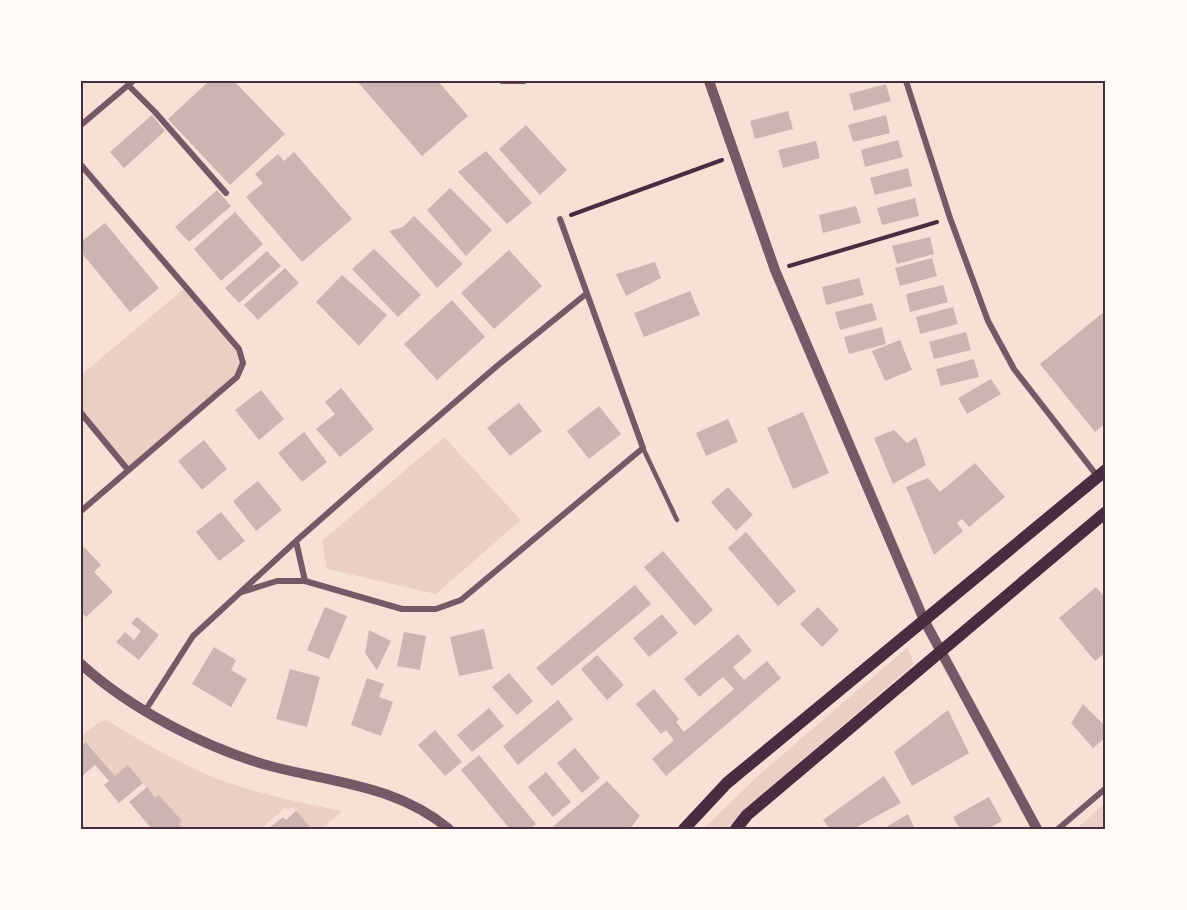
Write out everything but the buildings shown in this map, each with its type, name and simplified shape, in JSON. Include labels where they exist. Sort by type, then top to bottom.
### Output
[{"type":"main road","points":[[684,829],[727,783],[1102,473]]},
{"type":"main road","points":[[736,829],[747,815],[1106,512]]},
{"type":"street","points":[[502,81],[524,81]]},
{"type":"street","points":[[709,81],[775,270],[924,620],[1037,829]]},
{"type":"street","points":[[906,81],[950,218],[988,321],[1014,369],[1033,395],[1102,473]]},
{"type":"street","points":[[81,126],[131,83],[226,193]]},
{"type":"street","points":[[81,165],[239,349],[243,363],[237,377],[81,511]]},
{"type":"street","points":[[242,592],[278,581],[305,581],[402,609],[436,609],[461,600],[643,448],[560,219]]},
{"type":"street","points":[[146,711],[193,636],[296,541],[497,366],[586,294]]},
{"type":"street","points":[[81,413],[128,470]]},
{"type":"street","points":[[296,541],[305,581]]},
{"type":"street","points":[[81,664],[104,685],[146,711],[201,739],[250,760],[379,790],[421,810],[449,829]]},
{"type":"street","points":[[1058,829],[1106,788]]},
{"type":"lane","points":[[643,448],[677,520]]},
{"type":"path","points":[[560,219],[734,155]]},
{"type":"path","points":[[775,270],[950,218]]},
{"type":"shaded area","points":[[186,287],[239,349],[243,363],[237,377],[128,470],[81,413],[81,375]]},
{"type":"shaded area","points":[[444,437],[521,520],[436,594],[327,569],[322,541]]},
{"type":"shaded area","points":[[908,647],[914,664],[767,790],[726,829],[703,829],[761,773]]},
{"type":"shaded area","points":[[106,720],[174,759],[231,784],[342,811],[321,829],[312,829],[292,807],[289,810],[285,808],[260,829],[182,829],[179,824],[181,821],[159,795],[155,798],[128,766],[115,776],[87,742],[81,747],[81,736],[99,722]]},
{"type":"shaded area","points":[[1106,802],[1106,829],[1076,829]]}]
